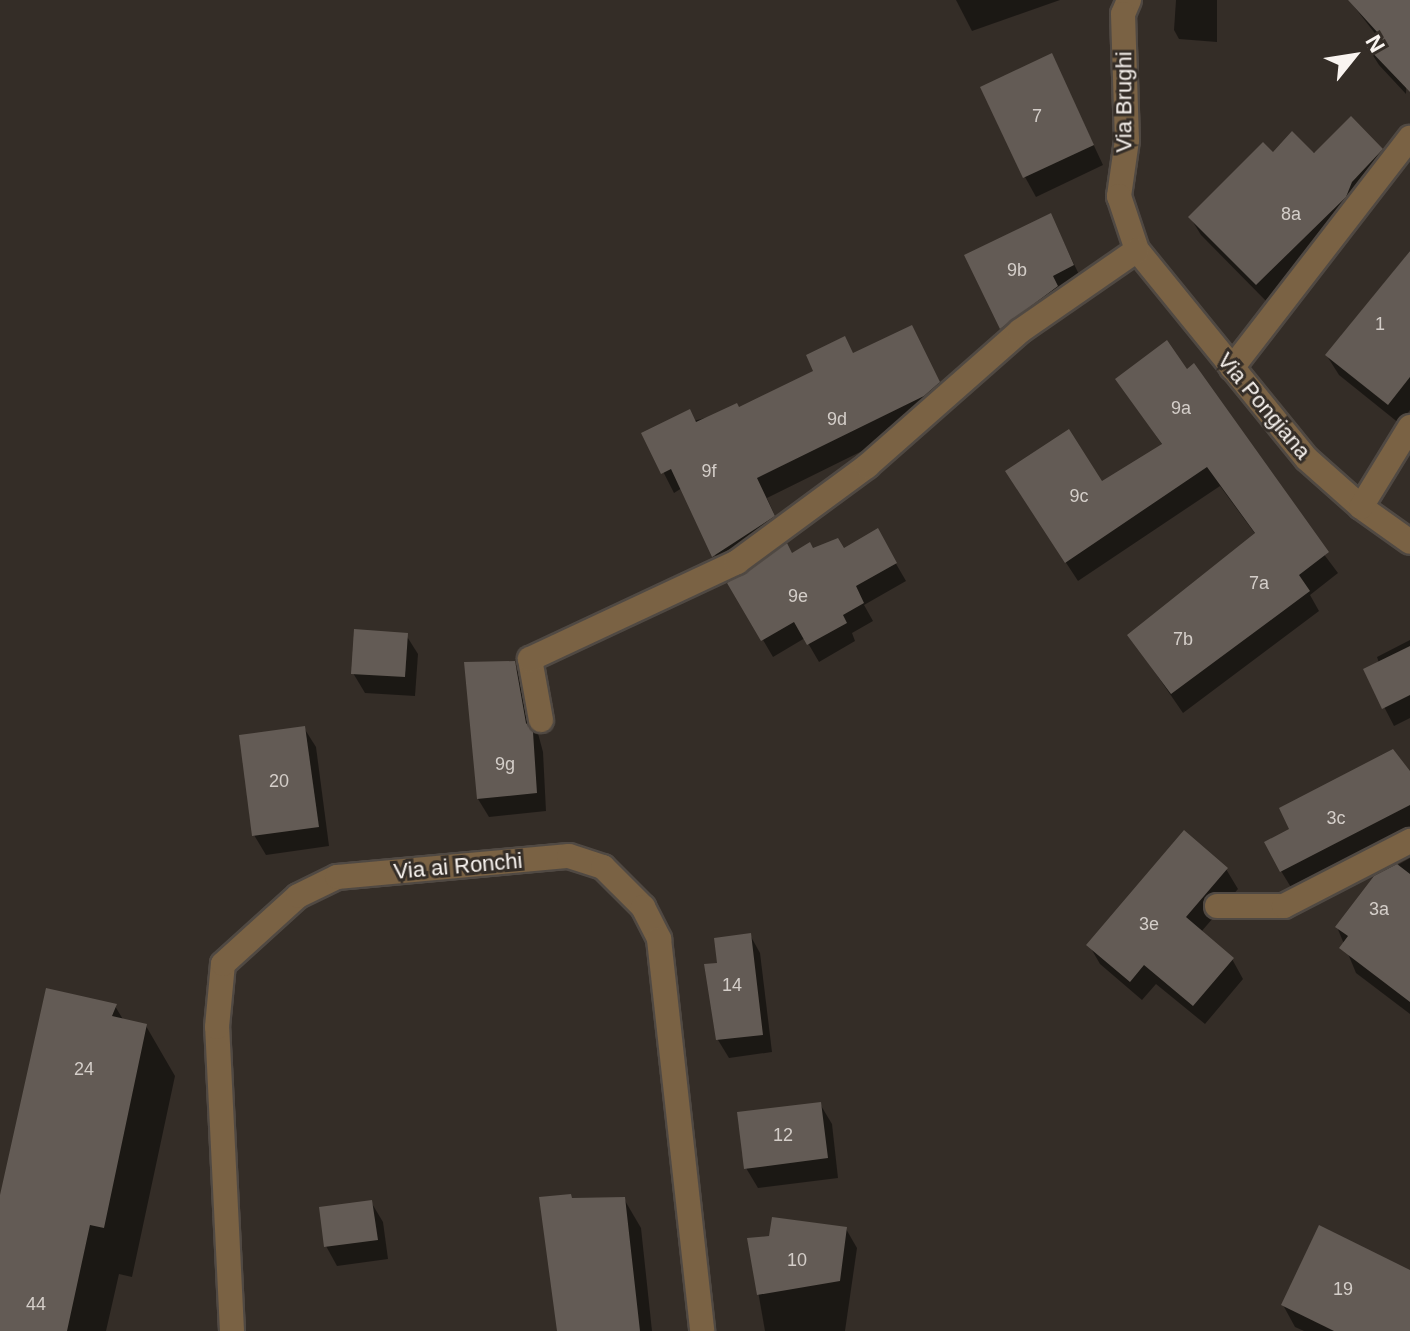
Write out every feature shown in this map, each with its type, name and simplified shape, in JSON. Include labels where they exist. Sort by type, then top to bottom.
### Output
[{"type":"street","name":"Via Brughi","points":[[1129,0],[1123,14],[1127,140],[1119,196],[1137,250]]},
{"type":"street","points":[[1232,368],[1410,138]]},
{"type":"street","name":"Via Pongiana","points":[[1137,250],[1307,459],[1361,507],[1410,542]]},
{"type":"street","points":[[541,720],[530,659],[737,562],[867,466],[1020,331],[1137,250]]},
{"type":"street","points":[[1361,507],[1410,427]]},
{"type":"street","points":[[1217,906],[1284,906],[1410,841]]},
{"type":"street","name":"Via ai Ronchi","points":[[232,1331],[217,1027],[223,964],[298,896],[337,877],[569,856],[603,867],[643,907],[659,939],[702,1331]]},
{"type":"building","points":[[1348,0],[1410,0],[1410,92],[1365,45],[1378,33]]},
{"type":"building","points":[[1052,53],[1094,145],[1023,178],[980,87]]},
{"type":"building","points":[[1351,116],[1383,149],[1352,182],[1346,197],[1256,285],[1188,217],[1263,142],[1273,152],[1292,131],[1314,153]]},
{"type":"building","points":[[1051,213],[1074,265],[1053,276],[1058,286],[1000,329],[964,255]]},
{"type":"building","points":[[1410,251],[1410,377],[1388,405],[1325,355]]},
{"type":"building","points":[[912,325],[940,382],[924,396],[757,478],[775,516],[712,557],[671,469],[661,474],[641,433],[690,409],[696,422],[737,403],[739,407],[813,371],[806,355],[845,336],[853,353]]},
{"type":"building","points":[[1167,340],[1187,369],[1194,363],[1329,552],[1299,575],[1310,591],[1171,694],[1127,635],[1255,533],[1207,467],[1065,563],[1005,471],[1069,429],[1102,481],[1162,444],[1115,379]]},
{"type":"building","points":[[878,528],[897,563],[856,586],[864,603],[843,615],[847,623],[807,645],[794,622],[761,641],[727,583],[787,543],[792,553],[810,542],[813,548],[838,538],[844,548]]},
{"type":"building","points":[[354,629],[408,633],[405,677],[351,674]]},
{"type":"building","points":[[1410,646],[1410,695],[1382,709],[1363,669]]},
{"type":"building","points":[[515,661],[526,723],[533,732],[537,793],[477,799],[464,662]]},
{"type":"building","points":[[305,726],[319,827],[252,836],[239,735]]},
{"type":"building","points":[[1393,749],[1410,771],[1410,805],[1280,872],[1264,842],[1289,829],[1279,808]]},
{"type":"building","points":[[1184,830],[1228,868],[1186,917],[1234,958],[1193,1006],[1144,965],[1130,982],[1086,945]]},
{"type":"building","points":[[1397,864],[1410,874],[1410,1002],[1339,948],[1348,936],[1335,927],[1374,876]]},
{"type":"building","points":[[751,933],[763,1035],[716,1040],[704,964],[717,963],[714,938]]},
{"type":"building","points":[[46,988],[117,1004],[112,1016],[147,1024],[104,1228],[90,1225],[67,1331],[0,1331],[0,1195]]},
{"type":"building","points":[[821,1102],[828,1158],[744,1169],[737,1112]]},
{"type":"building","points":[[571,1194],[572,1198],[625,1197],[640,1331],[557,1331],[539,1197]]},
{"type":"building","points":[[372,1200],[378,1240],[324,1247],[319,1207]]},
{"type":"building","points":[[772,1217],[847,1227],[840,1281],[757,1295],[747,1238],[769,1236]]},
{"type":"building","points":[[1319,1225],[1410,1270],[1410,1331],[1334,1331],[1281,1305]]}]
